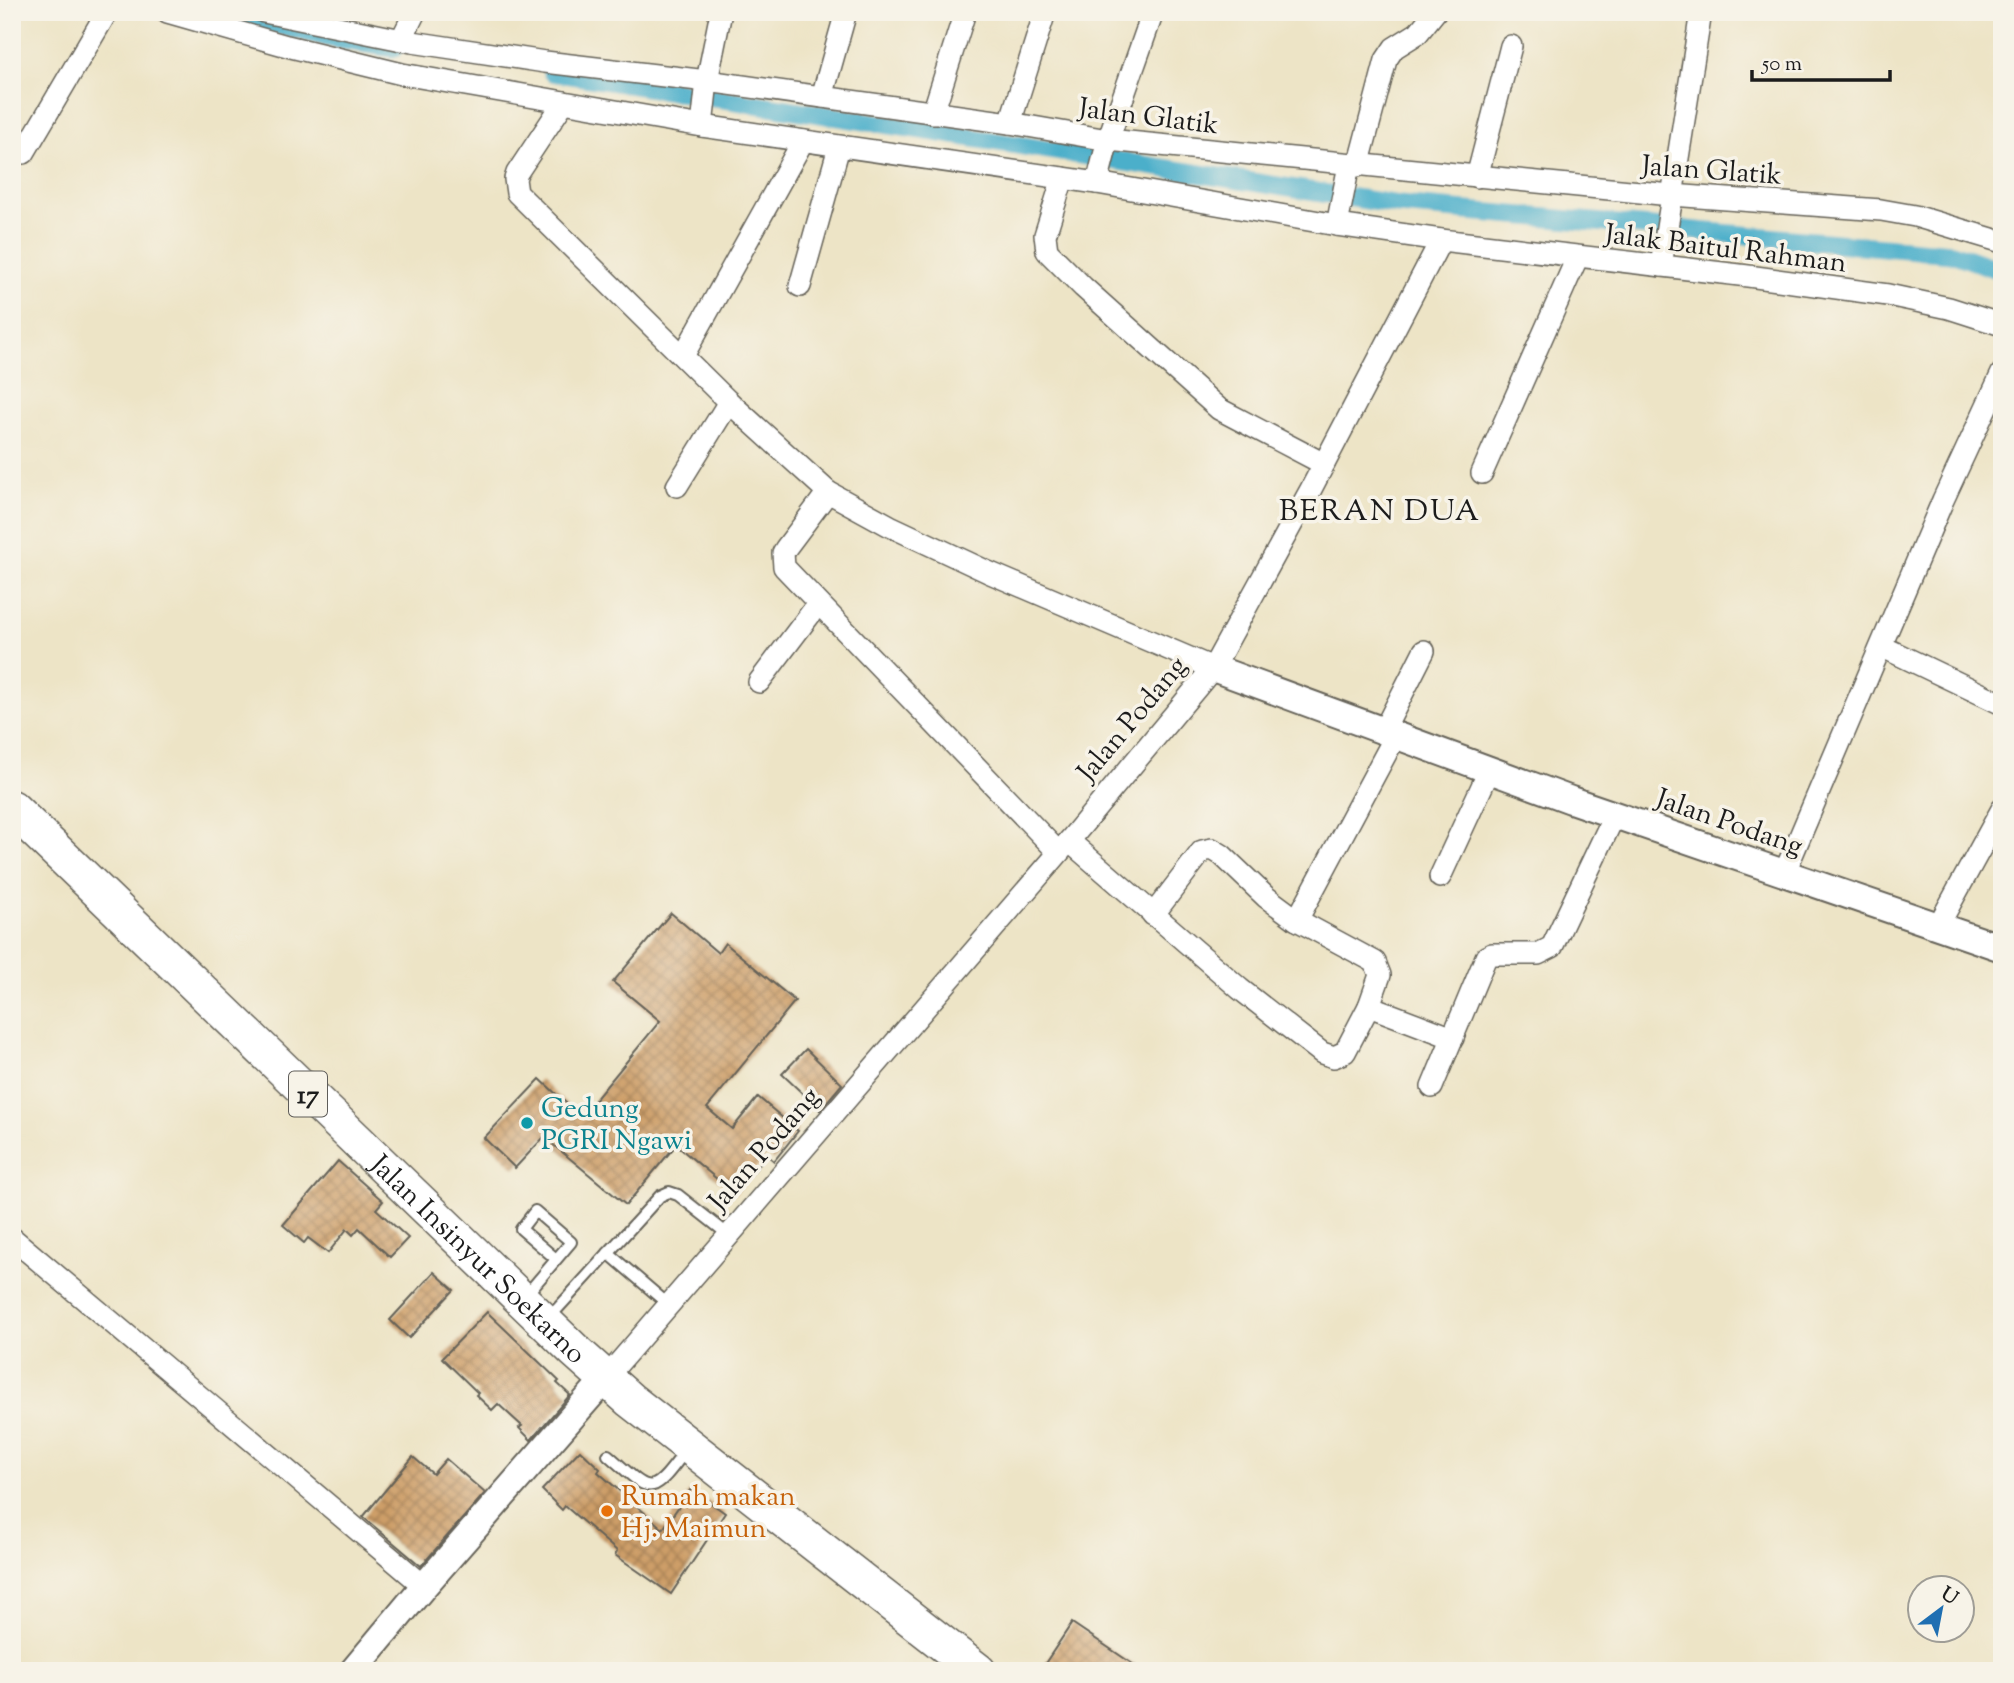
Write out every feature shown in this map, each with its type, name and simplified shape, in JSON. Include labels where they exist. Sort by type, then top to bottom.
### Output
[{"type":"highway","name":"Jalan Insinyur Soekarno","points":[[12,808],[606,1379],[978,1671]]},
{"type":"street","points":[[24,153],[107,12]]},
{"type":"street","points":[[167,12],[290,27],[406,53],[541,78],[564,102],[705,102],[803,141],[1063,178],[1102,161],[1153,12]]},
{"type":"street","points":[[264,12],[290,27]]},
{"type":"street","points":[[406,53],[415,12]]},
{"type":"street","points":[[705,102],[721,12]]},
{"type":"street","points":[[822,97],[846,12]]},
{"type":"street","points":[[933,113],[965,12]]},
{"type":"street","points":[[1010,123],[1045,12]]},
{"type":"street","points":[[1337,225],[1341,203],[1386,60],[1394,48],[1418,33],[1435,12]]},
{"type":"street","points":[[1661,266],[1701,12]]},
{"type":"street","name":"Jalan Glatik","points":[[290,27],[406,53],[541,78],[705,102],[822,97],[1010,123],[1102,161],[1477,177],[1671,195],[1881,210],[1928,219],[2002,242]]},
{"type":"street","points":[[1477,177],[1511,46]]},
{"type":"street","points":[[564,102],[517,173],[517,193],[729,402],[828,492],[890,526],[988,572],[1213,667],[1324,464],[1441,240]]},
{"type":"street","points":[[683,356],[803,141]]},
{"type":"street","points":[[800,286],[839,147]]},
{"type":"street","name":"Jalak Baitul Rahman","points":[[1102,161],[1337,225],[1577,258],[1888,295],[1949,308],[2002,325]]},
{"type":"street","points":[[1063,178],[1045,235],[1047,251],[1083,287],[1220,409],[1324,464]]},
{"type":"street","points":[[1482,473],[1577,258]]},
{"type":"street","points":[[1784,874],[1883,647],[1943,500],[2002,373]]},
{"type":"street","points":[[677,486],[729,402]]},
{"type":"street","points":[[828,492],[783,553],[784,567],[818,604],[1064,846],[1322,1053],[1335,1056],[1345,1052],[1369,1006],[1380,975],[1375,962],[1297,920],[1266,897],[1222,855],[1212,849],[1202,851],[1153,915]]},
{"type":"street","points":[[760,682],[818,604]]},
{"type":"street","points":[[1883,647],[2002,704]]},
{"type":"street","points":[[1297,920],[1390,733],[1424,651]]},
{"type":"street","name":"Jalan Podang","points":[[606,1379],[1064,846],[1213,667],[1615,814],[2002,948]]},
{"type":"street","points":[[1440,877],[1490,769]]},
{"type":"street","points":[[1938,926],[2002,809]]},
{"type":"street","points":[[1432,1087],[1486,957],[1492,954],[1538,954],[1552,947],[1615,814]]},
{"type":"street","points":[[1369,1006],[1452,1038]]},
{"type":"street","points":[[12,1238],[424,1586]]},
{"type":"street","points":[[354,1671],[424,1586],[606,1379]]},
{"type":"lane","points":[[533,1311],[608,1253],[660,1196],[669,1192],[678,1195],[730,1236]]},
{"type":"lane","points":[[533,1311],[556,1259],[571,1242],[536,1211],[521,1229],[556,1259]]},
{"type":"lane","points":[[608,1253],[670,1306]]},
{"type":"lane","points":[[608,1455],[642,1485],[651,1487],[663,1481],[689,1446]]},
{"type":"building","points":[[671,913],[718,953],[725,943],[795,1001],[707,1108],[732,1129],[758,1097],[798,1131],[774,1161],[767,1155],[735,1194],[676,1145],[626,1205],[544,1137],[515,1168],[484,1138],[540,1079],[581,1117],[660,1021],[613,982]]},
{"type":"building","points":[[806,1049],[842,1084],[820,1110],[782,1074]]},
{"type":"building","points":[[338,1161],[383,1201],[376,1209],[408,1238],[390,1257],[359,1228],[353,1235],[347,1229],[328,1253],[308,1238],[304,1243],[283,1225]]},
{"type":"building","points":[[434,1272],[454,1290],[409,1338],[390,1320]]},
{"type":"building","points":[[487,1312],[559,1381],[557,1383],[570,1395],[531,1440],[519,1428],[522,1426],[498,1404],[492,1410],[442,1358]]},
{"type":"building","points":[[580,1450],[600,1469],[598,1472],[663,1529],[691,1489],[725,1513],[671,1594],[615,1555],[617,1551],[565,1506],[562,1510],[542,1490]]},
{"type":"building","points":[[413,1457],[433,1474],[446,1459],[485,1493],[421,1566],[363,1517]]},
{"type":"building","points":[[1072,1623],[1143,1671],[1040,1671]]},
{"type":"waterway","points":[[224,12],[330,38],[394,48]]},
{"type":"waterway","points":[[552,72],[1399,205],[1952,253],[2002,271]]},
{"type":"place","name":"Gedung PGRI Ngawi","points":[[527,1123]]},
{"type":"place","name":"Rumah makan Hj. Maimun","points":[[607,1511]]},
{"type":"district","name":"BERAN DUA","points":[[1380,510]]}]
